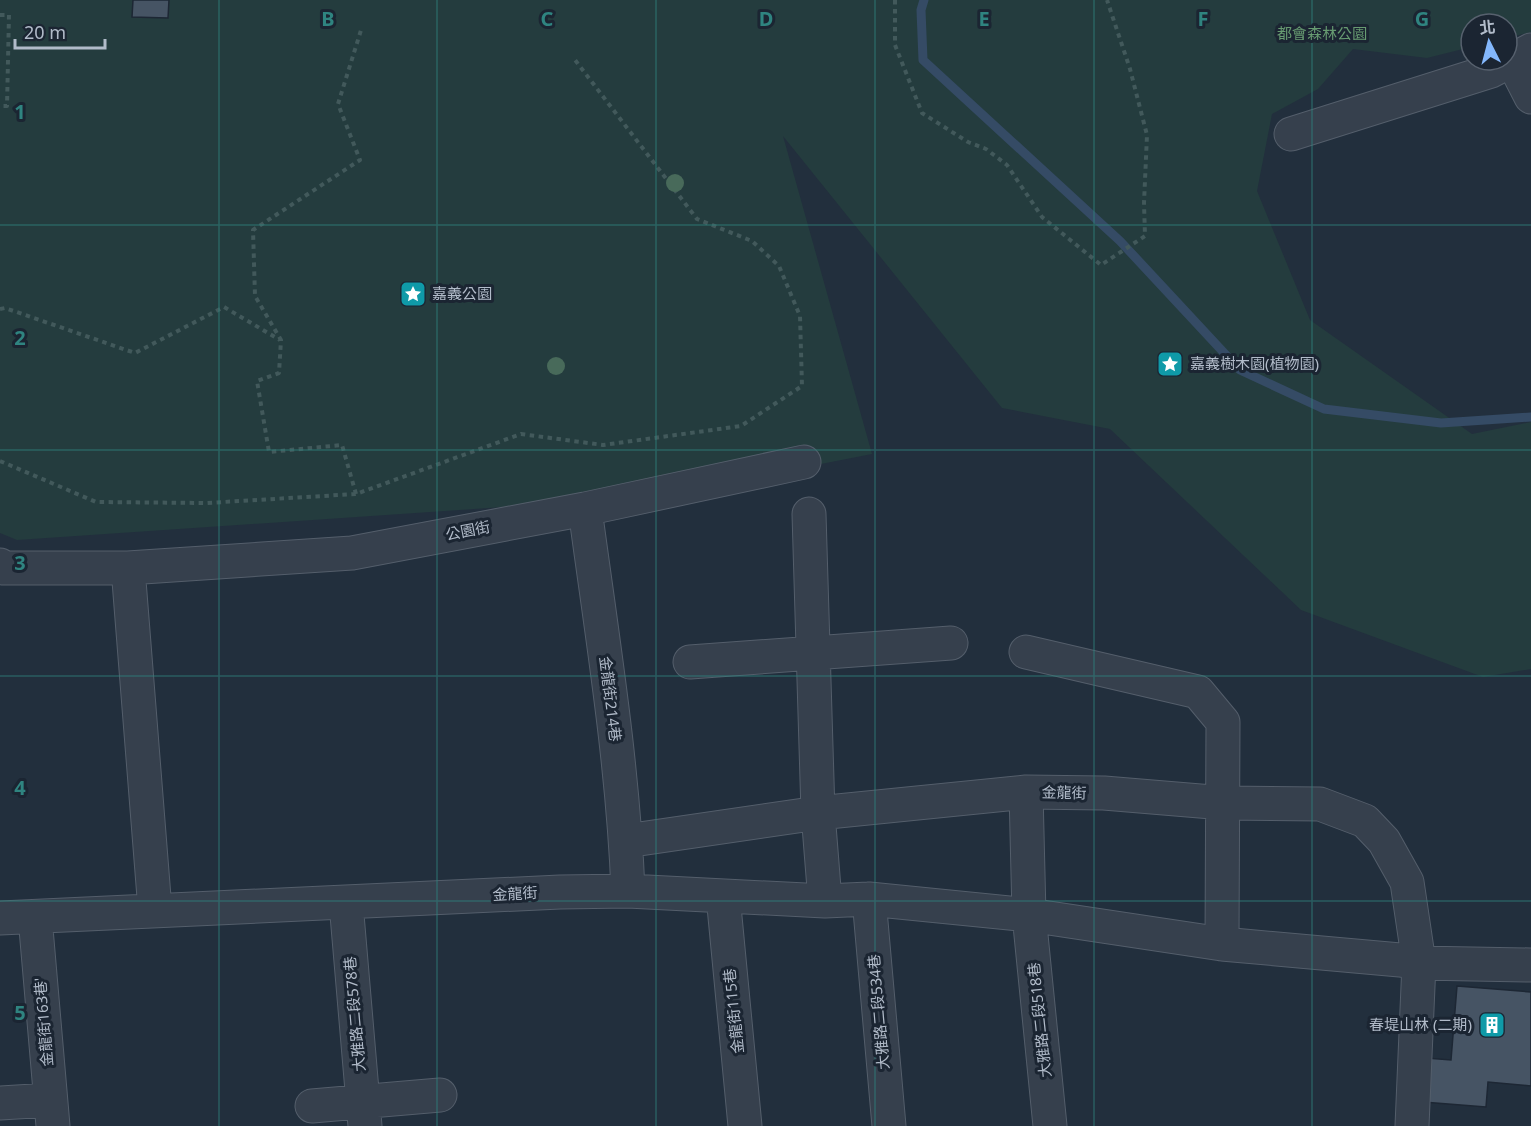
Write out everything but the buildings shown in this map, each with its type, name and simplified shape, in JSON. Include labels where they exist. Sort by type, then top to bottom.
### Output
[{"type":"street","points":[[1291,134],[1491,71],[1522,55],[1531,97]]},
{"type":"street","name":"公園街","points":[[0,566],[3,568],[128,568],[352,553],[585,509],[804,462]]},
{"type":"street","name":"金龍街214巷","points":[[585,509],[615,735],[626,841],[628,891]]},
{"type":"street","points":[[809,514],[818,813],[825,900]]},
{"type":"street","points":[[128,568],[155,910]]},
{"type":"street","points":[[690,662],[813,655],[951,643]]},
{"type":"street","points":[[1026,652],[1198,692],[1223,722],[1222,944]]},
{"type":"street","points":[[626,841],[818,813],[1026,792]]},
{"type":"street","name":"金龍街","points":[[1029,915],[1026,792],[1104,793],[1224,802],[1320,804],[1365,821],[1384,841],[1407,882],[1419,963]]},
{"type":"street","name":"金龍街","points":[[0,918],[560,892],[628,891],[825,900],[869,899],[1029,915],[1222,944],[1419,963],[1531,965]]},
{"type":"street","name":"金龍街115巷","points":[[723,896],[745,1126]]},
{"type":"street","name":"大雅路二段534巷","points":[[869,899],[889,1126]]},
{"type":"street","name":"大雅路二段578巷","points":[[346,903],[363,1113]]},
{"type":"street","name":"大雅路二段518巷","points":[[1029,915],[1050,1126]]},
{"type":"street","name":"金龍街163巷'","points":[[35,917],[51,1113]]},
{"type":"street","points":[[1412,1126],[1419,963]]},
{"type":"street","points":[[312,1106],[363,1113],[440,1095]]},
{"type":"street","points":[[0,1103],[51,1113]]},
{"type":"path","points":[[895,0],[895,45],[922,113],[968,142],[986,149],[1007,165],[1041,217],[1101,265],[1145,236],[1147,135],[1130,69],[1107,0]]},
{"type":"path","points":[[0,15],[9,15],[6,106],[0,106]]},
{"type":"path","points":[[356,494],[342,445],[270,452],[257,381],[279,373],[281,340],[255,296],[253,230],[360,160],[338,104],[362,27]]},
{"type":"path","points":[[0,461],[96,502],[207,503],[356,494],[521,434],[603,445],[741,426],[802,387],[800,316],[779,266],[752,241],[697,219],[575,60]]},
{"type":"path","points":[[0,309],[5,308],[135,354],[224,307],[281,340]]},
{"type":"green space","name":"嘉義公園","points":[[0,0],[1531,0],[1531,32],[1519,35],[1519,12],[1459,12],[1459,50],[1427,58],[1353,49],[1318,89],[1272,114],[1257,191],[1310,320],[1472,434],[1531,422],[1531,669],[1483,677],[1301,610],[1110,429],[1002,408],[783,136],[872,454],[651,497],[17,540],[0,533]]},
{"type":"waterway","points":[[924,0],[921,10],[923,60],[1120,241],[1240,370],[1324,409],[1441,423],[1531,417]]},
{"type":"place","name":"嘉義公園","points":[[413,294]]},
{"type":"place","name":"嘉義樹木園(植物園)","points":[[1170,364]]},
{"type":"place","name":"春堤山林 (二期)","points":[[1492,1025]]},
{"type":"park label","name":"都會森林公園","points":[[1322,34]]}]
